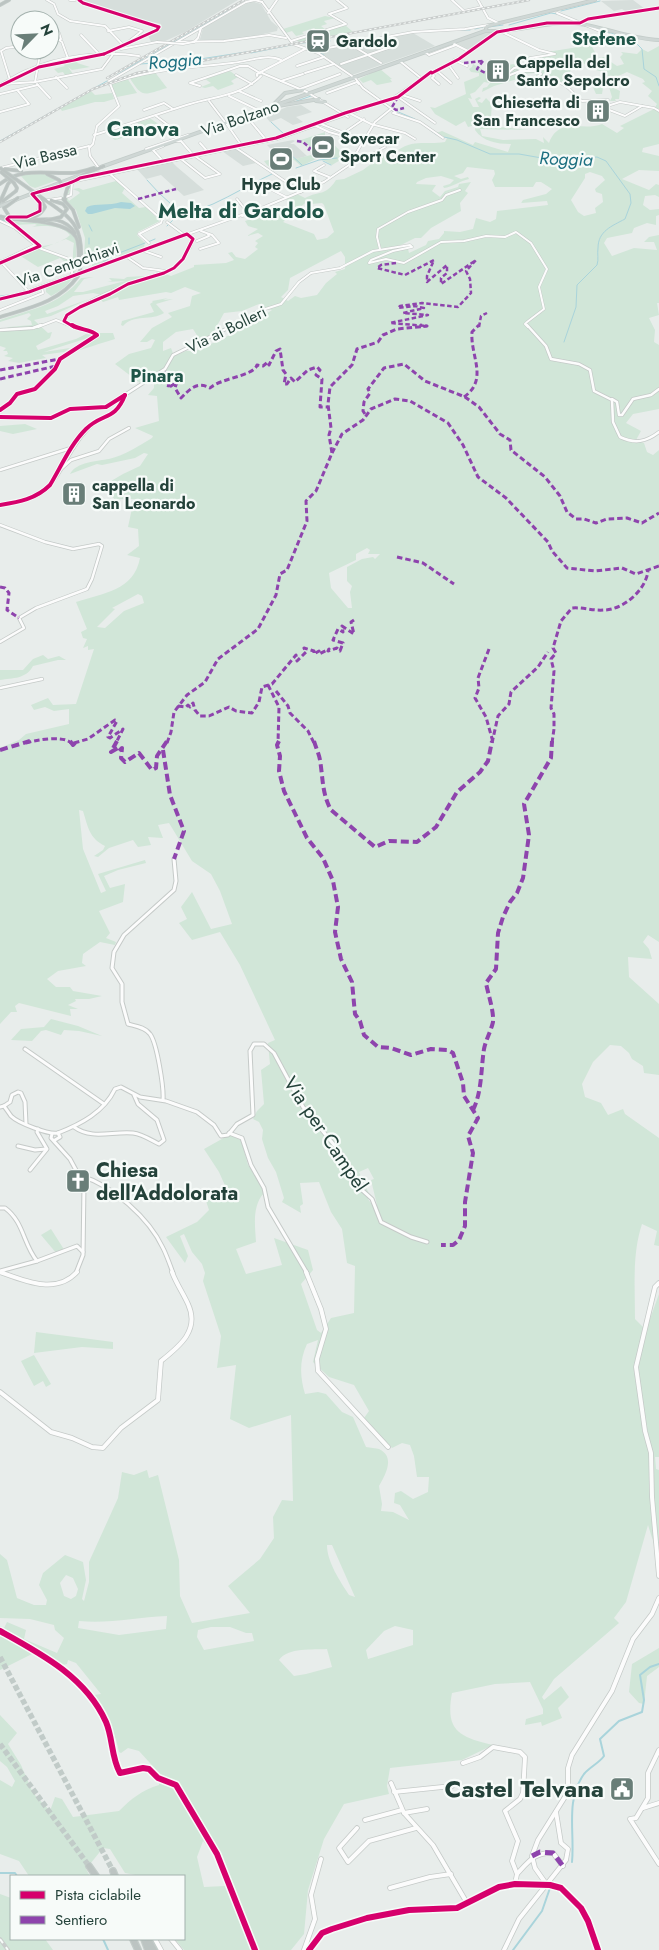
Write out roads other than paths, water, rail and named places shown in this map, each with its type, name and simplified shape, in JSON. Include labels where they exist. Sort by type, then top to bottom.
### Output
[{"type":"highway","points":[[0,2],[7,0]]},
{"type":"highway","points":[[65,199],[64,189],[68,183],[104,166]]},
{"type":"highway","points":[[0,184],[13,177],[36,171],[76,173],[96,167]]},
{"type":"highway","points":[[0,169],[40,170],[59,173]]},
{"type":"highway","points":[[0,169],[17,188],[16,192],[0,204]]},
{"type":"highway","points":[[0,169],[72,220],[81,233]]},
{"type":"highway","points":[[0,204],[5,195],[6,184],[13,177],[37,172],[49,174],[60,181],[62,197],[74,212],[83,241],[79,271],[69,288],[52,298],[0,316]]},
{"type":"highway","points":[[35,194],[70,220],[76,229],[80,242],[79,271]]},
{"type":"highway","points":[[32,222],[61,217],[67,209],[63,204],[35,194]]},
{"type":"highway","points":[[18,198],[4,208],[4,212],[10,218],[25,221],[60,219],[71,226],[76,237],[79,264]]},
{"type":"highway","points":[[0,218],[27,219],[41,214],[45,207],[40,198]]},
{"type":"highway","points":[[0,218],[60,226],[70,231],[76,237]]},
{"type":"highway","points":[[89,1866],[95,1875]]},
{"type":"main road","name":"Via Bolzano","points":[[0,204],[146,149],[248,116],[438,47],[488,25],[594,0]]},
{"type":"main road","points":[[501,31],[520,19],[599,0]]},
{"type":"main road","points":[[499,23],[516,28]]},
{"type":"main road","points":[[488,25],[492,33],[557,23],[587,24],[631,38],[659,40]]},
{"type":"main road","name":"Via Bolzano","points":[[0,204],[255,110],[289,100],[485,31],[492,33]]},
{"type":"main road","points":[[466,38],[478,35]]},
{"type":"main road","points":[[273,105],[277,98],[295,89]]},
{"type":"main road","points":[[312,101],[315,96]]},
{"type":"main road","points":[[277,98],[289,100],[288,103],[293,105]]},
{"type":"main road","points":[[268,108],[320,99]]},
{"type":"main road","points":[[312,101],[325,102]]},
{"type":"street","points":[[47,0],[54,4],[58,14],[70,21],[105,26],[125,46]]},
{"type":"street","points":[[70,0],[75,0]]},
{"type":"street","points":[[109,84],[112,79],[249,1],[257,0],[262,2],[268,13],[290,40]]},
{"type":"street","points":[[268,13],[277,0]]},
{"type":"street","points":[[290,40],[346,24],[329,14],[347,8],[338,0]]},
{"type":"street","points":[[452,0],[464,11],[483,8]]},
{"type":"street","points":[[312,51],[413,32],[465,29],[488,25],[483,8],[478,0]]},
{"type":"street","points":[[557,13],[587,24],[618,39],[585,44]]},
{"type":"street","points":[[2,84],[35,82],[102,69],[113,52],[157,30],[159,26]]},
{"type":"street","points":[[108,31],[133,28],[142,30],[125,46]]},
{"type":"street","points":[[2,84],[38,67],[69,60],[157,42],[183,44],[193,42],[198,38],[201,28]]},
{"type":"street","points":[[501,31],[538,50],[555,54],[530,58],[531,66],[514,68],[508,74],[520,71],[538,71],[541,74],[530,81],[530,84],[536,87],[555,82],[564,84],[582,102],[608,100],[604,107],[596,114],[597,121]]},
{"type":"street","points":[[65,199],[71,195],[74,181],[267,141],[398,97],[422,78],[468,52],[492,33]]},
{"type":"street","points":[[176,42],[196,43],[238,40],[275,34],[325,57],[352,76]]},
{"type":"street","points":[[80,35],[100,55]]},
{"type":"street","points":[[60,41],[69,60]]},
{"type":"street","points":[[347,43],[381,63]]},
{"type":"street","points":[[452,43],[468,52]]},
{"type":"street","name":"Via Bolzano","points":[[425,52],[429,54],[456,45]]},
{"type":"street","points":[[341,64],[394,46]]},
{"type":"street","points":[[10,48],[2,49],[1,51],[10,80]]},
{"type":"street","points":[[200,86],[190,84],[240,66],[246,66],[257,75],[263,74],[281,60],[305,49]]},
{"type":"street","points":[[113,52],[139,56]]},
{"type":"street","points":[[109,84],[133,75],[165,68],[244,63],[273,56],[281,60]]},
{"type":"street","points":[[297,66],[325,57]]},
{"type":"street","points":[[39,60],[35,82],[50,98]]},
{"type":"street","points":[[454,60],[467,66]]},
{"type":"street","points":[[402,62],[422,78]]},
{"type":"street","points":[[280,81],[335,64]]},
{"type":"street","points":[[448,64],[458,78]]},
{"type":"street","points":[[436,70],[451,83]]},
{"type":"street","points":[[431,73],[434,76],[432,78],[439,84]]},
{"type":"street","points":[[257,75],[263,74],[295,89],[307,92]]},
{"type":"street","points":[[295,89],[340,74]]},
{"type":"street","points":[[236,75],[252,85]]},
{"type":"street","points":[[94,135],[174,110],[229,96],[252,85],[257,75]]},
{"type":"street","points":[[56,77],[67,88]]},
{"type":"street","points":[[355,78],[362,86]]},
{"type":"street","points":[[327,93],[357,82],[396,112],[393,113],[419,122],[434,134],[443,138]]},
{"type":"street","points":[[96,167],[90,153],[90,146],[93,144],[94,135],[100,120],[119,106],[109,84]]},
{"type":"street","points":[[0,94],[38,86]]},
{"type":"street","points":[[0,112],[29,104],[18,90]]},
{"type":"street","points":[[238,92],[261,101]]},
{"type":"street","points":[[310,94],[347,115],[354,115],[372,124],[405,132],[415,139]]},
{"type":"street","points":[[401,95],[420,101]]},
{"type":"street","points":[[229,96],[255,110]]},
{"type":"street","points":[[398,97],[435,123]]},
{"type":"street","points":[[209,101],[242,146]]},
{"type":"street","points":[[604,107],[620,102],[654,108],[659,111]]},
{"type":"street","points":[[144,110],[164,103],[174,110]]},
{"type":"street","points":[[160,106],[168,112]]},
{"type":"street","points":[[604,107],[625,116],[642,106]]},
{"type":"street","points":[[216,223],[301,192],[330,178],[352,164],[372,124],[381,114],[391,108]]},
{"type":"street","points":[[354,115],[358,111]]},
{"type":"street","points":[[155,116],[168,125],[178,137]]},
{"type":"street","points":[[248,116],[267,141]]},
{"type":"street","points":[[344,132],[362,118]]},
{"type":"street","points":[[321,124],[366,138],[379,139],[387,136],[397,140]]},
{"type":"street","points":[[316,126],[364,142]]},
{"type":"street","name":"Via Bolzano","points":[[146,149],[188,135]]},
{"type":"street","points":[[164,162],[153,150],[181,141],[194,156],[220,174],[205,178],[180,159]]},
{"type":"street","points":[[200,143],[209,153]]},
{"type":"street","name":"Via Bassa","points":[[0,169],[90,146]]},
{"type":"street","points":[[236,147],[301,192]]},
{"type":"street","points":[[358,154],[367,157],[385,147]]},
{"type":"street","points":[[324,166],[314,171],[330,178]]},
{"type":"street","points":[[110,174],[162,220],[159,224],[139,233],[149,245]]},
{"type":"street","points":[[262,185],[287,197]]},
{"type":"street","points":[[380,249],[377,236],[378,229],[386,223],[408,212],[442,200],[446,195],[460,190]]},
{"type":"street","points":[[49,200],[61,198]]},
{"type":"street","points":[[237,199],[248,212]]},
{"type":"street","points":[[0,218],[32,215],[38,211],[39,204],[42,202]]},
{"type":"street","points":[[216,223],[252,214]]},
{"type":"street","points":[[0,218],[35,245],[48,252],[72,260],[75,276]]},
{"type":"street","points":[[168,222],[193,239],[190,248]]},
{"type":"street","name":"Via Centochiavi","points":[[0,299],[28,292],[75,276],[142,251],[149,245],[160,244],[185,234],[200,231],[216,223]]},
{"type":"street","points":[[197,240],[209,236],[200,231]]},
{"type":"street","points":[[200,231],[212,235],[219,243],[200,249]]},
{"type":"street","name":"Via ai Bolleri","points":[[0,505],[26,500],[37,496],[46,489],[86,429],[120,410],[125,396],[165,369],[173,355],[235,325],[256,312],[281,304],[298,282],[311,273],[340,268],[367,253],[380,249],[412,246],[393,251],[371,260],[369,263],[374,264],[386,259],[398,263],[406,263],[444,241],[464,241],[486,236],[505,237],[516,232],[525,237],[534,245],[535,252],[547,271],[539,287],[544,309],[528,320],[525,324],[526,326],[537,334],[546,346],[551,359],[579,364],[588,369],[594,391],[609,398]]},
{"type":"street","points":[[28,292],[0,261],[35,245]]},
{"type":"street","name":"Via Centochiavi","points":[[142,251],[161,257]]},
{"type":"street","points":[[64,321],[67,316],[86,303],[131,282],[167,272],[159,269],[143,268],[127,257]]},
{"type":"street","points":[[0,310],[43,293],[42,287]]},
{"type":"street","points":[[0,330],[37,327],[52,321],[64,321],[78,329],[94,332],[97,335],[60,359],[55,369],[35,388],[17,394],[10,403],[0,410]]},
{"type":"street","points":[[609,398],[617,402],[619,415],[622,415],[632,399],[651,395],[659,389]]},
{"type":"street","points":[[0,417],[51,418],[70,409],[106,407],[125,396]]},
{"type":"street","points":[[609,398],[613,401],[613,422],[620,437],[644,442],[659,432]]},
{"type":"street","points":[[61,469],[63,470],[71,460],[99,451],[109,439],[128,428]]},
{"type":"street","points":[[0,470],[74,447]]},
{"type":"street","points":[[0,525],[45,542],[73,549],[99,544],[102,546],[96,556],[95,570],[88,589],[36,608],[19,618],[24,628],[0,642]]},
{"type":"street","points":[[0,688],[42,679]]},
{"type":"street","points":[[162,1100],[164,1094],[159,1062],[154,1051],[152,1037],[142,1027],[128,1024],[121,995],[121,984],[115,974],[112,960],[120,938],[155,910],[175,888],[177,877],[173,869],[174,859]]},
{"type":"street","name":"Via per Campél","points":[[229,1133],[237,1124],[253,1115],[250,1051],[254,1044],[264,1044],[274,1053],[303,1107],[344,1157],[362,1190],[372,1199],[381,1222],[427,1242]]},
{"type":"street","points":[[25,1049],[104,1104]]},
{"type":"street","points":[[27,1124],[25,1102],[21,1092],[18,1092],[12,1095],[10,1102],[2,1107],[19,1121],[52,1134],[81,1124],[104,1104],[118,1088],[125,1089],[143,1098],[162,1100],[200,1113],[214,1125],[221,1136],[229,1133],[242,1138],[250,1165],[264,1188],[273,1219],[305,1269],[325,1322],[326,1334],[316,1358],[318,1371],[388,1447]]},
{"type":"street","points":[[74,1127],[78,1131],[100,1135],[134,1133],[159,1144],[162,1143],[164,1140],[157,1120],[138,1104],[134,1095]]},
{"type":"street","points":[[38,1130],[37,1132],[47,1148]]},
{"type":"street","points":[[55,1140],[60,1137],[58,1133]]},
{"type":"street","points":[[0,1271],[38,1284],[57,1284],[78,1272],[83,1259],[84,1185],[81,1176],[55,1140],[51,1138],[52,1134]]},
{"type":"street","points":[[18,1146],[35,1150],[47,1148]]},
{"type":"street","points":[[30,1170],[47,1148]]},
{"type":"street","points":[[0,1392],[51,1432],[92,1447],[103,1448],[121,1428],[158,1400],[160,1387],[158,1376],[161,1361],[181,1346],[191,1325],[192,1312],[177,1284],[162,1245],[154,1233],[111,1188],[81,1176]]},
{"type":"street","points":[[0,1208],[5,1208],[19,1220],[28,1250],[37,1261]]},
{"type":"street","points":[[0,1271],[65,1252],[77,1246],[84,1252]]},
{"type":"street","points":[[659,1283],[655,1287],[636,1367],[644,1430],[651,1453],[652,1497],[659,1576]]},
{"type":"street","points":[[515,1884],[517,1874],[532,1856],[538,1840],[568,1792],[568,1768],[572,1755],[612,1692],[633,1639],[652,1614],[659,1598]]},
{"type":"street","points":[[0,1631],[25,1644],[64,1670],[90,1698],[105,1720],[112,1739],[116,1768],[120,1773],[149,1768],[158,1778],[176,1785],[217,1854],[255,1950]]},
{"type":"street","points":[[463,1763],[480,1757],[493,1747],[520,1752],[525,1757],[523,1793],[520,1799],[505,1811],[518,1841],[512,1861],[517,1874]]},
{"type":"street","points":[[659,1750],[648,1773],[648,1798],[636,1818],[630,1818],[659,1864]]},
{"type":"street","points":[[391,1784],[403,1811],[433,1845],[467,1903]]},
{"type":"street","points":[[394,1792],[452,1786]]},
{"type":"street","points":[[643,1809],[659,1803]]},
{"type":"street","points":[[364,1820],[403,1811],[427,1810]]},
{"type":"street","points":[[504,1950],[519,1919],[563,1866],[568,1850],[561,1842],[556,1812]]},
{"type":"street","points":[[357,1828],[340,1848],[348,1862],[369,1841],[417,1828]]},
{"type":"street","points":[[532,1856],[540,1852],[553,1853],[563,1866]]},
{"type":"street","points":[[532,1856],[535,1868],[547,1885]]},
{"type":"street","points":[[304,1950],[315,1918],[312,1888],[321,1859]]},
{"type":"street","points":[[390,1888],[430,1877],[451,1874]]},
{"type":"street","points":[[310,1950],[322,1933],[366,1918],[409,1910],[458,1908],[499,1887],[515,1884],[557,1886],[566,1892],[581,1908],[588,1921],[598,1950]]},
{"type":"street","points":[[172,1940],[180,1950]]},
{"type":"water","points":[[121,202],[131,203],[135,206],[130,209],[115,208],[92,214],[88,214],[85,211],[87,207],[91,206]]},
{"type":"waterway","points":[[561,11],[600,1]]},
{"type":"waterway","points":[[648,10],[659,8]]},
{"type":"waterway","points":[[146,58],[228,11]]},
{"type":"waterway","points":[[509,25],[551,13],[557,14]]},
{"type":"waterway","points":[[489,27],[503,25]]},
{"type":"waterway","points":[[475,29],[483,27]]},
{"type":"waterway","points":[[598,29],[633,40],[642,49],[644,69],[656,77],[659,86]]},
{"type":"waterway","points":[[461,30],[470,30]]},
{"type":"waterway","points":[[302,43],[330,41]]},
{"type":"waterway","name":"Roggia","points":[[251,53],[291,45]]},
{"type":"waterway","name":"Roggia","points":[[316,51],[324,55]]},
{"type":"waterway","name":"Roggia","points":[[140,64],[187,61],[246,52]]},
{"type":"waterway","name":"Roggia","points":[[117,75],[143,59]]},
{"type":"waterway","points":[[0,141],[107,81]]},
{"type":"waterway","points":[[294,102],[311,96]]},
{"type":"waterway","name":"Roggia","points":[[385,103],[389,106]]},
{"type":"waterway","name":"Roggia","points":[[396,111],[415,119]]},
{"type":"waterway","points":[[271,122],[285,135]]},
{"type":"waterway","points":[[140,132],[159,125]]},
{"type":"waterway","name":"Roggia","points":[[430,130],[437,135]]},
{"type":"waterway","points":[[128,136],[139,133]]},
{"type":"waterway","name":"Roggia","points":[[444,137],[457,140],[490,154],[519,154],[553,160],[597,157],[606,161],[630,194],[631,203],[625,219],[611,227],[600,237],[597,265],[577,285],[576,307],[564,342]]},
{"type":"waterway","points":[[288,152],[302,165]]},
{"type":"waterway","points":[[296,168],[319,160],[337,158]]},
{"type":"waterway","points":[[323,161],[331,165]]},
{"type":"waterway","points":[[184,215],[213,204],[272,174]]},
{"type":"waterway","points":[[147,180],[159,193]]},
{"type":"waterway","points":[[160,194],[182,214]]},
{"type":"waterway","points":[[167,226],[174,219]]},
{"type":"waterway","points":[[0,220],[6,221]]},
{"type":"waterway","points":[[89,225],[92,231]]},
{"type":"waterway","points":[[89,238],[89,244]]},
{"type":"waterway","points":[[148,242],[155,239]]},
{"type":"waterway","points":[[99,265],[114,255],[145,243]]},
{"type":"waterway","points":[[91,255],[93,259]]},
{"type":"waterway","points":[[0,296],[16,294]]},
{"type":"waterway","points":[[572,1862],[572,1817],[578,1784],[584,1774],[604,1756],[600,1739],[619,1721],[642,1712],[644,1700],[640,1675],[650,1667],[659,1664]]},
{"type":"waterway","points":[[0,1873],[15,1873],[16,1875]]},
{"type":"waterway","points":[[513,1950],[542,1911],[550,1888]]},
{"type":"waterway","points":[[103,1940],[108,1950]]},
{"type":"tunnel","points":[[0,1657],[113,1871]]},
{"type":"tunnel","points":[[0,1744],[89,1866]]},
{"type":"railway","points":[[107,78],[244,0]]},
{"type":"railway","points":[[0,142],[93,89],[137,73],[529,0]]},
{"type":"railway","points":[[0,1939],[8,1950]]},
{"type":"place","name":"Gardolo","points":[[318,41]]},
{"type":"place","name":"Cappella del Santo Sepolcro","points":[[498,71]]},
{"type":"place","name":"Chiesetta di San Francesco","points":[[598,111]]},
{"type":"place","name":"Sovecar Sport Center","points":[[323,147]]},
{"type":"place","name":"Hype Club","points":[[281,159]]},
{"type":"place","name":"cappella di San Leonardo","points":[[74,494]]},
{"type":"place","name":"Chiesa dell'Addolorata","points":[[78,1181]]},
{"type":"place","name":"Castel Telvana","points":[[622,1789]]},
{"type":"district","name":"Stefene","points":[[604,39]]},
{"type":"district","name":"Canova","points":[[143,129]]},
{"type":"district","name":"Melta di Gardolo","points":[[241,211]]},
{"type":"district","name":"Pinara","points":[[157,376]]}]
